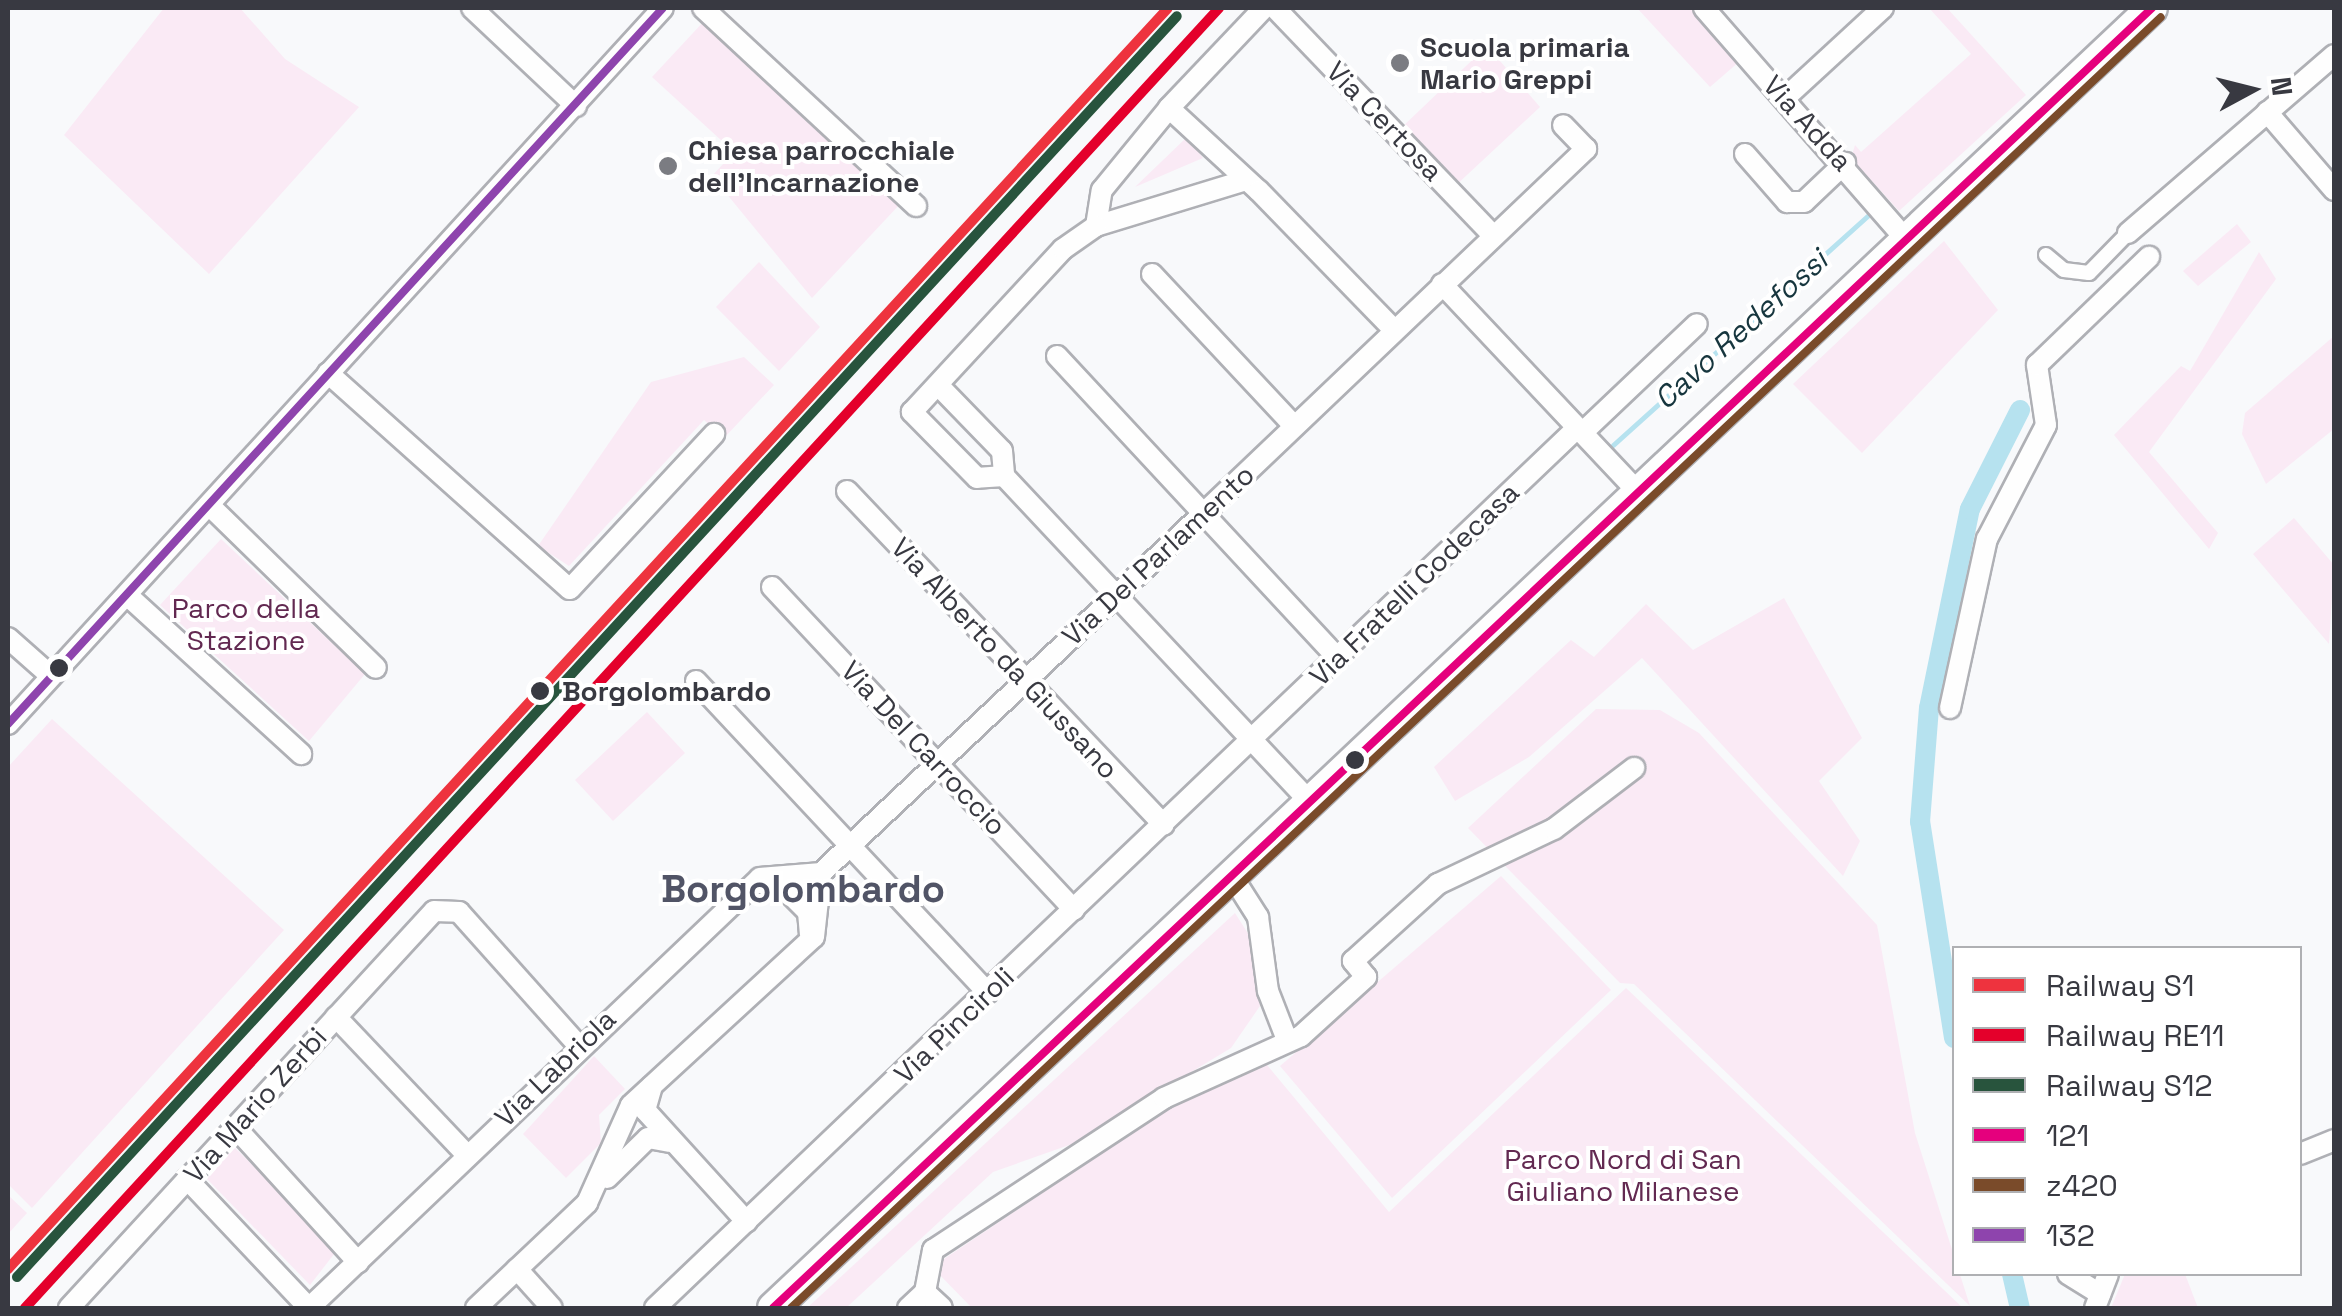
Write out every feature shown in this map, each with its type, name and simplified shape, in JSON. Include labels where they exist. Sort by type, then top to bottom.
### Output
[{"type":"main road","points":[[779,1307],[2152,8]]},
{"type":"street","points":[[472,8],[576,106]]},
{"type":"street","points":[[8,724],[663,8]]},
{"type":"street","points":[[703,8],[916,206]]},
{"type":"street","points":[[1096,226],[1102,190],[1169,108],[1264,8]]},
{"type":"street","name":"Via Certosa","points":[[1276,8],[1492,235]]},
{"type":"street","name":"Via Adda","points":[[1704,8],[1845,164],[1907,241]]},
{"type":"street","points":[[1785,98],[1883,8]]},
{"type":"street","points":[[2046,255],[2064,270],[2089,273],[2128,234],[2334,55]]},
{"type":"street","points":[[1169,108],[1394,330]]},
{"type":"street","points":[[2268,112],[2334,190]]},
{"type":"street","name":"Via Del Parlamento","points":[[820,873],[1586,149],[1563,124]]},
{"type":"street","points":[[1744,154],[1786,202],[1804,202],[1845,164]]},
{"type":"street","points":[[1004,476],[977,478],[912,412],[1063,248],[1096,226],[1243,180]]},
{"type":"street","points":[[1950,708],[1987,538],[2046,425],[2036,372],[2051,346],[2149,257]]},
{"type":"street","points":[[1152,274],[1294,426]]},
{"type":"street","points":[[1442,284],[1639,492]]},
{"type":"street","name":"Via Fratelli Codecasa","points":[[1252,741],[1579,430],[1697,324]]},
{"type":"street","points":[[1057,356],[1338,658]]},
{"type":"street","points":[[328,373],[570,589],[714,434]]},
{"type":"street","points":[[938,385],[1002,452],[1004,476],[1310,802]]},
{"type":"street","name":"Via Alberto da Giussano","points":[[847,491],[1164,825]]},
{"type":"street","points":[[209,504],[376,668]]},
{"type":"street","name":"Via Del Carroccio","points":[[772,587],[1074,910]]},
{"type":"street","points":[[127,595],[301,754]]},
{"type":"street","points":[[8,638],[51,676]]},
{"type":"street","points":[[696,681],[988,993]]},
{"type":"street","name":"Via Pinciroli","points":[[654,1308],[1252,741]]},
{"type":"street","points":[[908,1308],[925,1292],[933,1250],[998,1202],[1164,1098],[1287,1040],[1366,977],[1353,961],[1438,884],[1554,829],[1634,768]]},
{"type":"street","name":"Via Labriola","points":[[309,1308],[465,1153],[768,872],[820,873]]},
{"type":"street","points":[[598,1186],[622,1114],[819,929],[820,873]]},
{"type":"street","points":[[1232,876],[1258,917],[1268,991],[1287,1040]]},
{"type":"street","points":[[752,886],[775,880],[808,912],[802,948]]},
{"type":"street","name":"Via Mario Zerbi","points":[[69,1308],[336,1016],[446,907],[578,1046]]},
{"type":"street","points":[[336,1016],[465,1153]]},
{"type":"street","points":[[653,1085],[643,1104],[670,1142],[748,1222]]},
{"type":"street","points":[[235,1127],[358,1262]]},
{"type":"street","points":[[476,1308],[648,1138],[670,1142]]},
{"type":"street","points":[[2302,1153],[2334,1140]]},
{"type":"street","points":[[187,1179],[309,1308]]},
{"type":"street","points":[[517,1269],[552,1308]]},
{"type":"street","points":[[2070,1276],[2098,1301],[2107,1276]]},
{"type":"street","points":[[925,1292],[942,1308]]},
{"type":"green space","points":[[164,8],[240,8],[285,59],[359,107],[209,274],[64,135]]},
{"type":"green space","points":[[1637,8],[1691,8],[1740,61],[1710,87]]},
{"type":"green space","points":[[1929,8],[1947,8],[2026,95],[1899,211],[1851,158],[1855,145],[1861,152],[1971,54]]},
{"type":"green space","points":[[706,19],[901,203],[812,298],[712,176],[734,152],[652,77]]},
{"type":"green space","points":[[1487,46],[1540,107],[1453,188],[1399,130]]},
{"type":"green space","points":[[1187,137],[1203,158],[1135,187]]},
{"type":"green space","points":[[2237,224],[2251,242],[2198,286],[2183,271]]},
{"type":"green space","points":[[1944,241],[1998,310],[1862,453],[1793,384]]},
{"type":"green space","points":[[2259,252],[2276,279],[2149,452],[2218,533],[2209,549],[2114,435],[2181,366],[2190,371]]},
{"type":"green space","points":[[759,262],[820,327],[779,371],[716,307]]},
{"type":"green space","points":[[2334,336],[2334,429],[2266,484],[2242,434],[2245,413]]},
{"type":"green space","points":[[744,357],[774,385],[724,438],[704,420],[569,566],[538,546],[651,382]]},
{"type":"green space","points":[[2294,518],[2334,565],[2329,644],[2253,554]]},
{"type":"green space","name":"Parco della Stazione","points":[[221,539],[365,674],[309,741],[160,605]]},
{"type":"green space","points":[[1784,598],[1862,738],[1819,781],[1860,841],[1843,876],[1642,658],[1529,757],[1455,801],[1434,767],[1571,640],[1594,657],[1646,604],[1693,650]]},
{"type":"green space","points":[[1596,709],[1660,710],[1699,733],[1877,925],[1915,1133],[1952,1249],[1952,1276],[1960,1276],[1970,1306],[1634,984],[1620,983],[1468,828]]},
{"type":"green space","points":[[647,712],[685,753],[613,821],[575,780]]},
{"type":"green space","points":[[52,719],[284,930],[32,1208],[8,1184],[8,767]]},
{"type":"green space","points":[[1501,876],[1611,990],[1392,1198],[1280,1066]]},
{"type":"green space","points":[[1235,913],[1249,935],[1260,1006],[1231,1048],[1072,1144],[993,1172],[846,1308],[807,1308]]},
{"type":"green space","name":"Parco Nord di San Giuliano Milanese","points":[[1626,988],[1963,1308],[972,1308],[932,1267],[1196,1090],[1267,1065],[1389,1212]]},
{"type":"green space","points":[[594,1056],[625,1089],[599,1115],[601,1143],[566,1178],[523,1134]]},
{"type":"green space","points":[[230,1143],[338,1249],[310,1285],[207,1179]]},
{"type":"green space","points":[[8,1195],[27,1213],[8,1234]]},
{"type":"green space","points":[[2124,1276],[2186,1276],[2198,1308],[2111,1308]]},
{"type":"waterway","name":"Cavo Redefossi","points":[[1613,445],[1868,215]]},
{"type":"waterway","points":[[1952,1025],[1920,822],[1929,708],[1970,509],[2020,410]]},
{"type":"waterway","points":[[2012,1276],[2020,1308]]},
{"type":"rail line","name":"S1","points":[[8,1269],[1168,8]]},
{"type":"rail line","name":"RE11","points":[[25,1308],[1219,8]]},
{"type":"rail line","name":"S12","points":[[17,1277],[1177,16]]},
{"type":"transit line","name":"132","points":[[8,724],[663,8]]},
{"type":"transit line","name":"121","points":[[773,1308],[2152,8]]},
{"type":"transit line","name":"z420","points":[[791,1308],[2161,17]]},
{"type":"place","name":"Scuola primaria Mario Greppi","points":[[1400,63]]},
{"type":"place","name":"Chiesa parrocchiale dell'Incarnazione","points":[[668,166]]},
{"type":"place","name":"Borgolombardo","points":[[540,691]]},
{"type":"district","name":"Borgolombardo","points":[[803,890]]}]
